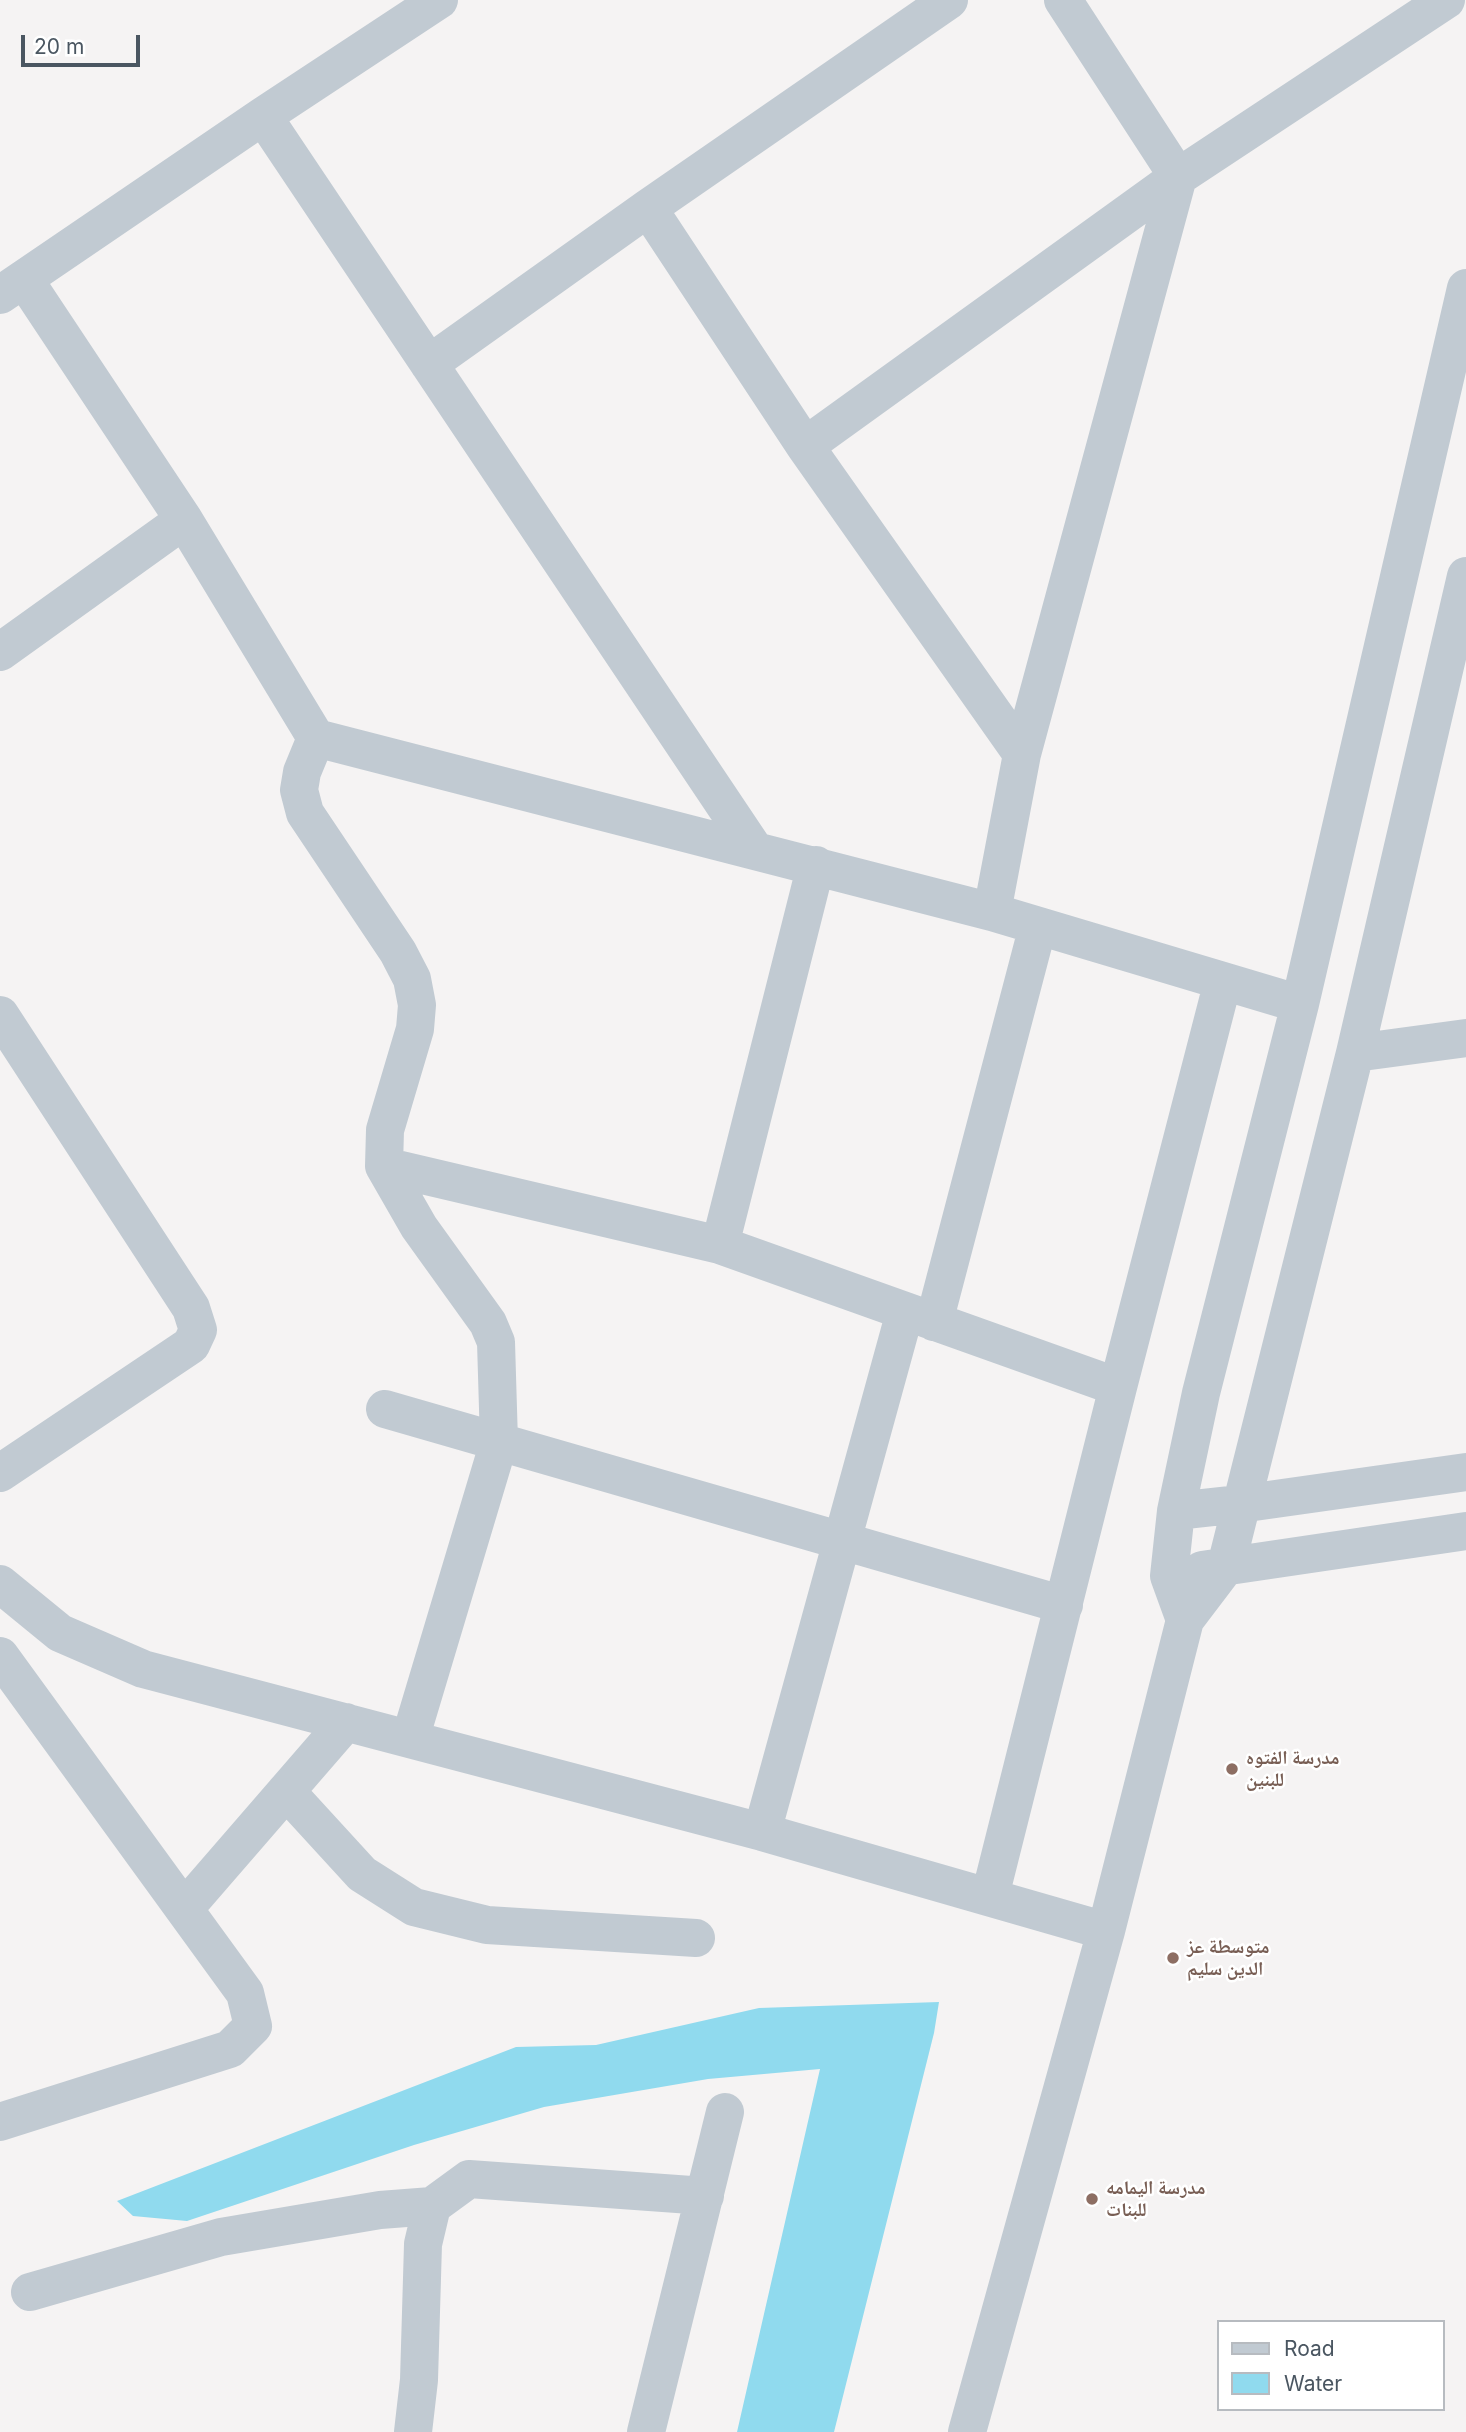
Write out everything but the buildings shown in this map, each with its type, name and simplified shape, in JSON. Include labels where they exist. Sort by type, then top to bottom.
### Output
[{"type":"street","points":[[439,0],[262,116],[12,287],[184,520],[316,738],[992,912],[1300,1004]]},
{"type":"street","points":[[429,364],[648,208],[949,0]]},
{"type":"street","points":[[992,912],[1022,754],[1178,177],[1063,0]]},
{"type":"street","points":[[805,446],[1178,177],[1446,0]]},
{"type":"street","points":[[262,116],[754,849]]},
{"type":"street","points":[[648,208],[805,446],[1022,754]]},
{"type":"street","points":[[1185,1620],[1169,1576],[1176,1511],[1201,1393],[1300,1004],[1466,288]]},
{"type":"street","points":[[0,652],[184,520]]},
{"type":"street","points":[[967,2432],[1105,1931],[1185,1620],[1226,1566],[1355,1053],[1466,576]]},
{"type":"street","points":[[316,738],[302,772],[299,790],[305,813],[398,952],[412,979],[417,1004],[415,1029],[385,1130],[384,1166],[419,1227],[488,1323],[496,1342],[499,1442],[410,1739]]},
{"type":"street","points":[[720,1245],[816,865]]},
{"type":"street","points":[[762,1832],[842,1542],[919,1317],[1038,926]]},
{"type":"street","points":[[990,1896],[1223,981]]},
{"type":"street","points":[[0,1014],[191,1308],[198,1330],[191,1345],[0,1473]]},
{"type":"street","points":[[1355,1053],[1466,1038]]},
{"type":"street","points":[[384,1166],[720,1245],[1118,1387]]},
{"type":"street","points":[[385,1409],[1064,1605]]},
{"type":"street","points":[[1176,1511],[1466,1472]]},
{"type":"street","points":[[1169,1576],[1466,1531]]},
{"type":"street","points":[[0,1584],[60,1633],[143,1669],[762,1832],[1105,1931]]},
{"type":"street","points":[[0,1656],[245,1993],[253,2026],[230,2049],[0,2122]]},
{"type":"street","points":[[184,1909],[346,1722]]},
{"type":"street","points":[[286,1791],[362,1874],[414,1907],[487,1925],[696,1938]]},
{"type":"street","points":[[646,2432],[725,2112]]},
{"type":"street","points":[[30,2292],[221,2237],[380,2210],[432,2206],[469,2179],[705,2196]]},
{"type":"street","points":[[413,2432],[419,2380],[423,2244],[432,2206]]},
{"type":"water","points":[[939,2002],[934,2033],[834,2432],[737,2432],[820,2069],[708,2079],[544,2107],[414,2145],[187,2221],[133,2216],[117,2201],[516,2047],[596,2045],[759,2008]]},
{"type":"place","name":"مدرسة الفتوه للبنين","points":[[1232,1769]]},
{"type":"place","name":"متوسطة عز الدين سليم","points":[[1173,1958]]},
{"type":"place","name":"مدرسة اليمامه للبنات","points":[[1092,2199]]}]
